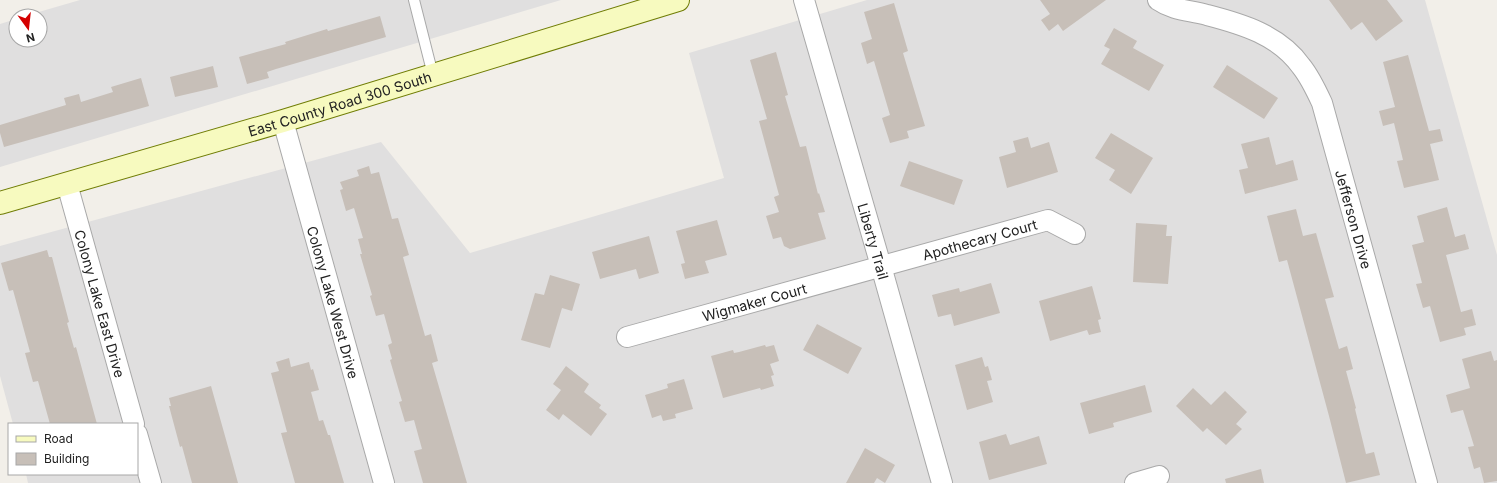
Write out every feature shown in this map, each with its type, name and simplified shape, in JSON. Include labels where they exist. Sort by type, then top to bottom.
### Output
[{"type":"street","name":"East County Road 300 South","points":[[0,203],[283,121],[678,0]]},
{"type":"street","name":"Liberty Trail","points":[[804,0],[942,483]]},
{"type":"street","name":"Jefferson Drive","points":[[1158,0],[1163,4],[1184,11],[1200,7],[1255,30],[1270,37],[1287,50],[1301,65],[1322,103],[1427,483]]},
{"type":"street","name":"Colony Lake West Drive","points":[[283,121],[384,483]]},
{"type":"street","name":"Colony Lake East Drive","points":[[67,184],[134,423]]},
{"type":"street","name":"Apothecary Court","points":[[881,266],[1048,220],[1075,234]]},
{"type":"street","name":"Wigmaker Court","points":[[626,337],[881,266]]},
{"type":"street","points":[[138,438],[151,483]]},
{"type":"street","points":[[1134,483],[1159,476]]},
{"type":"lane","points":[[414,0],[434,75]]},
{"type":"shaded area","points":[[80,0],[561,0],[0,167],[0,24],[8,22],[8,48],[48,48],[48,9]]},
{"type":"shaded area","points":[[867,0],[1425,0],[1497,255],[1497,483],[28,483],[26,475],[138,475],[138,423],[13,423],[0,376],[0,246],[381,142],[470,253],[724,178],[689,53]]},
{"type":"building","points":[[1040,0],[1106,0],[1063,31],[1058,24],[1049,31],[1041,20],[1050,14]]},
{"type":"building","points":[[1329,0],[1387,0],[1403,21],[1376,41],[1362,22],[1351,30]]},
{"type":"building","points":[[894,3],[908,51],[903,53],[925,126],[907,131],[909,138],[890,143],[882,118],[890,115],[874,61],[867,64],[861,43],[872,39],[864,12]]},
{"type":"building","points":[[380,16],[386,37],[267,72],[269,78],[247,84],[239,57],[286,44],[285,42],[327,29],[328,31]]},
{"type":"building","points":[[1114,28],[1137,41],[1133,48],[1164,65],[1149,91],[1101,64],[1110,49],[1104,46]]},
{"type":"building","points":[[776,52],[788,95],[785,96],[800,147],[806,146],[818,194],[819,193],[825,212],[818,213],[826,239],[790,249],[784,246],[781,237],[773,239],[766,216],[779,212],[774,197],[779,195],[759,121],[767,119],[750,60]]},
{"type":"building","points":[[1408,55],[1429,131],[1440,129],[1443,141],[1430,144],[1439,180],[1404,188],[1397,161],[1403,160],[1394,123],[1383,126],[1379,111],[1395,107],[1383,62]]},
{"type":"building","points":[[1227,65],[1278,98],[1264,119],[1213,87]]},
{"type":"building","points":[[213,66],[218,87],[175,97],[170,77]]},
{"type":"building","points":[[141,78],[149,106],[4,147],[0,133],[0,125],[66,105],[64,98],[79,94],[81,102],[113,92],[111,87]]},
{"type":"building","points":[[1111,133],[1153,158],[1131,194],[1109,180],[1115,170],[1095,158]]},
{"type":"building","points":[[1028,137],[1031,148],[1049,142],[1058,172],[1007,188],[999,157],[1016,152],[1013,141]]},
{"type":"building","points":[[1269,137],[1276,165],[1293,160],[1298,180],[1245,194],[1239,170],[1248,168],[1241,144]]},
{"type":"building","points":[[909,161],[963,180],[954,205],[900,186]]},
{"type":"building","points":[[369,166],[371,174],[379,172],[392,219],[398,218],[409,255],[403,257],[425,336],[431,334],[438,361],[432,363],[467,483],[423,483],[414,451],[422,449],[414,420],[405,422],[399,402],[402,401],[390,360],[392,359],[388,345],[392,343],[384,314],[376,316],[370,296],[372,295],[360,254],[362,254],[358,239],[363,238],[354,208],[346,211],[340,190],[343,189],[340,182],[359,176],[357,170]]},
{"type":"building","points":[[1447,207],[1455,237],[1465,234],[1469,249],[1446,255],[1461,312],[1472,309],[1476,325],[1464,328],[1466,335],[1440,342],[1430,306],[1423,308],[1416,284],[1422,283],[1412,245],[1424,242],[1417,216]]},
{"type":"building","points":[[1296,209],[1303,236],[1316,233],[1334,297],[1325,299],[1339,349],[1347,346],[1353,369],[1346,371],[1366,454],[1374,452],[1380,475],[1346,483],[1287,260],[1279,262],[1267,216]]},
{"type":"building","points":[[717,220],[727,255],[705,261],[709,273],[685,279],[681,264],[685,263],[676,231]]},
{"type":"building","points":[[1136,223],[1167,225],[1166,236],[1172,236],[1168,284],[1133,282]]},
{"type":"building","points":[[649,236],[659,273],[639,279],[636,269],[600,279],[592,252]]},
{"type":"building","points":[[47,250],[49,257],[52,257],[69,322],[67,323],[74,348],[76,347],[97,423],[50,423],[38,381],[33,382],[25,353],[30,352],[13,290],[9,291],[1,263]]},
{"type":"building","points":[[550,275],[580,284],[572,311],[562,308],[550,348],[521,340],[535,293],[544,295]]},
{"type":"building","points":[[991,283],[1000,313],[954,326],[951,314],[938,317],[932,295],[959,288],[960,292]]},
{"type":"building","points":[[1092,286],[1101,319],[1098,320],[1101,332],[1089,335],[1087,330],[1050,341],[1039,301]]},
{"type":"building","points":[[817,324],[862,348],[848,374],[803,350]]},
{"type":"building","points":[[765,345],[766,347],[774,345],[779,361],[770,364],[774,375],[771,376],[774,386],[761,390],[760,388],[723,398],[711,356],[733,350],[734,353],[739,352]]},
{"type":"building","points":[[1491,351],[1494,361],[1497,360],[1497,481],[1484,483],[1480,467],[1474,469],[1468,447],[1474,446],[1463,410],[1451,413],[1446,395],[1470,388],[1462,359]]},
{"type":"building","points":[[982,357],[985,367],[988,366],[992,380],[987,381],[993,402],[967,410],[955,365]]},
{"type":"building","points":[[289,358],[291,367],[309,362],[311,370],[313,369],[319,390],[311,392],[319,421],[323,420],[328,435],[330,435],[344,483],[295,483],[281,433],[287,432],[271,373],[279,371],[276,362]]},
{"type":"building","points":[[566,366],[589,384],[584,392],[601,405],[599,408],[607,414],[591,436],[563,414],[559,420],[546,410],[561,390],[553,384]]},
{"type":"building","points":[[684,379],[693,409],[675,414],[676,418],[663,421],[661,415],[652,418],[645,395],[668,388],[667,384]]},
{"type":"building","points":[[1145,385],[1152,412],[1113,423],[1114,427],[1089,434],[1080,403]]},
{"type":"building","points":[[211,386],[238,483],[192,483],[182,446],[180,447],[169,406],[171,406],[169,398]]},
{"type":"building","points":[[1193,388],[1211,405],[1225,391],[1247,412],[1236,424],[1242,429],[1226,445],[1207,428],[1203,432],[1176,406]]},
{"type":"building","points":[[1006,434],[1010,445],[1039,436],[1047,464],[989,480],[979,442]]},
{"type":"building","points":[[865,448],[895,465],[885,483],[877,478],[874,483],[846,483]]},
{"type":"building","points":[[1261,469],[1264,483],[1226,483],[1225,479]]}]
